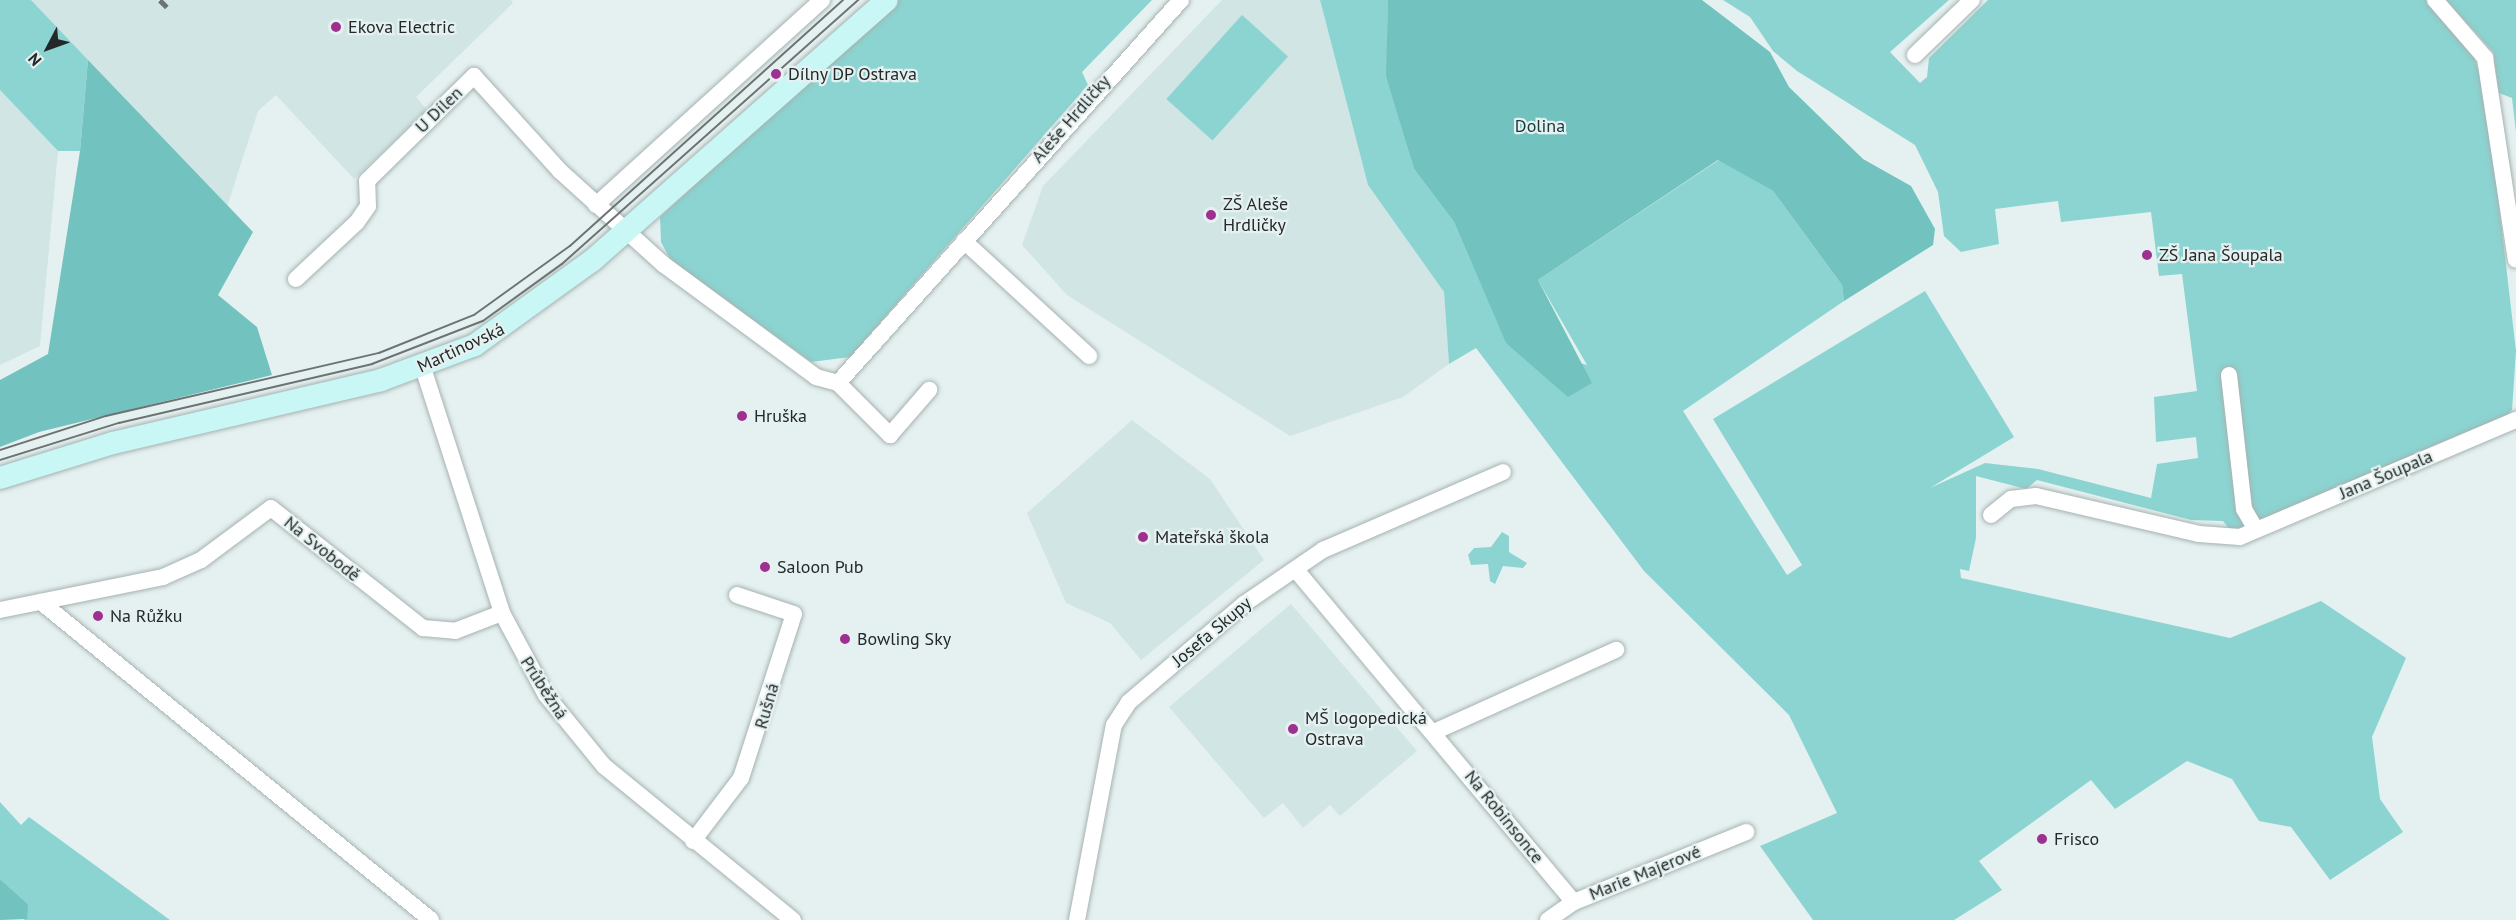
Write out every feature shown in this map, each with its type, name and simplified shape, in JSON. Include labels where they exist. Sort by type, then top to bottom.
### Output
[{"type":"street","points":[[596,205],[822,0]]},
{"type":"street","name":"Martinovská","points":[[831,46],[876,0]]},
{"type":"street","name":"Martinovská","points":[[0,478],[113,442],[423,368],[505,329],[626,230],[831,46],[887,0]]},
{"type":"street","name":"Aleše Hrdličky","points":[[838,383],[1181,0]]},
{"type":"street","points":[[1915,55],[1972,0]]},
{"type":"street","points":[[2434,0],[2485,58],[2516,260]]},
{"type":"street","name":"U Dílen","points":[[296,279],[357,222],[368,206],[367,181],[474,76],[596,205],[626,230]]},
{"type":"street","points":[[626,230],[750,331],[816,377],[838,383],[890,435],[929,390]]},
{"type":"street","points":[[964,241],[1089,356]]},
{"type":"street","name":"Průběžná","points":[[423,368],[502,613],[522,656],[571,730],[604,766],[693,841],[793,920]]},
{"type":"street","points":[[2229,375],[2244,508],[2256,530]]},
{"type":"street","name":"Jana Šoupala","points":[[1991,515],[2011,499],[2036,496],[2199,534],[2240,537],[2516,420]]},
{"type":"street","name":"Josefa Skupy","points":[[1077,920],[1114,725],[1129,702],[1206,636],[1323,550],[1503,471]]},
{"type":"street","name":"Na Svobodě","points":[[0,610],[163,577],[201,560],[271,508],[423,628],[455,632],[502,613]]},
{"type":"street","name":"Na Robinsonce","points":[[1296,570],[1434,732],[1574,902]]},
{"type":"street","name":"Rušná","points":[[693,841],[741,778],[794,614],[737,595]]},
{"type":"street","points":[[41,602],[431,920]]},
{"type":"street","points":[[1434,732],[1616,650]]},
{"type":"street","name":"Marie Majerové","points":[[1548,920],[1574,902],[1746,831]]},
{"type":"shaded area","points":[[0,0],[31,0],[88,60],[80,151],[58,151],[0,90]]},
{"type":"shaded area","points":[[31,0],[511,0],[513,3],[416,97],[427,110],[354,179],[276,95],[258,111],[227,207]]},
{"type":"shaded area","points":[[896,0],[1152,0],[1082,72],[1088,85],[850,357],[811,362],[670,259],[661,242],[660,217]]},
{"type":"shaded area","name":"ZŠ Aleše Hrdličky","points":[[1222,0],[1320,0],[1368,185],[1444,292],[1449,364],[1403,397],[1290,436],[1067,295],[1022,245],[1043,186]]},
{"type":"shaded area","points":[[1320,0],[1388,0],[1387,76],[1414,169],[1454,222],[1506,342],[1587,365],[1538,280],[1719,160],[1773,191],[1842,285],[1844,301],[1683,411],[1787,575],[1802,565],[1713,419],[1925,291],[2014,437],[1930,488],[1985,463],[2038,469],[2151,498],[2157,464],[2198,458],[2196,437],[2156,442],[2154,397],[2197,391],[2182,274],[2159,276],[2151,212],[2061,222],[2058,201],[1995,209],[1999,244],[1961,252],[1944,236],[1938,192],[1915,145],[1797,71],[1773,51],[1750,17],[1723,0],[1949,0],[1890,52],[1920,83],[1927,77],[1929,58],[1988,0],[2426,0],[2474,57],[2486,93],[2516,351],[2512,410],[2502,421],[2232,532],[2223,521],[2191,520],[2037,480],[2026,489],[1976,476],[1976,538],[1969,571],[1960,569],[1961,578],[2230,638],[2321,601],[2406,658],[2372,737],[2380,799],[2403,832],[2330,880],[2291,827],[2259,821],[2232,779],[2187,761],[2115,809],[2091,780],[1979,861],[2002,890],[1954,920],[1813,920],[1760,846],[1837,813],[1789,715],[1644,571],[1476,348],[1449,364],[1444,292],[1368,185]]},
{"type":"shaded area","points":[[2446,0],[2516,0],[2516,132],[2512,98],[2499,93],[2493,52]]},
{"type":"shaded area","points":[[1242,15],[1288,56],[1212,140],[1166,99]]},
{"type":"shaded area","points":[[0,90],[58,151],[40,346],[0,365]]},
{"type":"shaded area","name":"Mateřská škola","points":[[1132,420],[1210,479],[1264,560],[1141,660],[1110,623],[1066,603],[1027,513]]},
{"type":"shaded area","points":[[1502,532],[1509,536],[1509,552],[1527,563],[1523,568],[1503,566],[1495,584],[1490,581],[1488,564],[1471,565],[1468,555],[1474,548],[1491,547]]},
{"type":"shaded area","name":"MŠ logopedická Ostrava","points":[[1291,604],[1417,751],[1340,816],[1330,805],[1303,828],[1283,803],[1264,818],[1169,707]]},
{"type":"shaded area","points":[[0,802],[21,825],[29,817],[170,920],[24,920],[28,904],[0,879]]},
{"type":"green space","name":"Dolina","points":[[1388,0],[1702,0],[1770,52],[1789,87],[1863,159],[1911,186],[1935,229],[1933,245],[1844,301],[1842,285],[1773,191],[1718,160],[1538,280],[1592,383],[1568,397],[1506,343],[1454,222],[1414,169],[1386,76]]},
{"type":"green space","points":[[88,60],[253,232],[218,295],[257,327],[272,375],[39,432],[0,447],[0,380],[48,354],[80,151]]},
{"type":"green space","points":[[0,879],[28,904],[27,919],[0,920]]},
{"type":"tram line","points":[[0,450],[106,416],[379,353],[474,315],[570,246],[843,0]]},
{"type":"tram line","points":[[0,460],[119,423],[372,364],[483,321],[562,264],[858,0]]},
{"type":"railway","points":[[160,0],[167,7]]},
{"type":"place","name":"Ekova Electric","points":[[336,27]]},
{"type":"place","name":"Dílny DP Ostrava","points":[[776,74]]},
{"type":"place","name":"ZŠ Aleše Hrdličky","points":[[1211,215]]},
{"type":"place","name":"ZŠ Jana Šoupala","points":[[2147,255]]},
{"type":"place","name":"Hruška","points":[[742,416]]},
{"type":"place","name":"Mateřská škola","points":[[1143,537]]},
{"type":"place","name":"Saloon Pub","points":[[765,567]]},
{"type":"place","name":"Na Růžku","points":[[98,616]]},
{"type":"place","name":"Bowling Sky","points":[[845,639]]},
{"type":"place","name":"MŠ logopedická Ostrava","points":[[1293,729]]},
{"type":"place","name":"Frisco","points":[[2042,839]]}]
